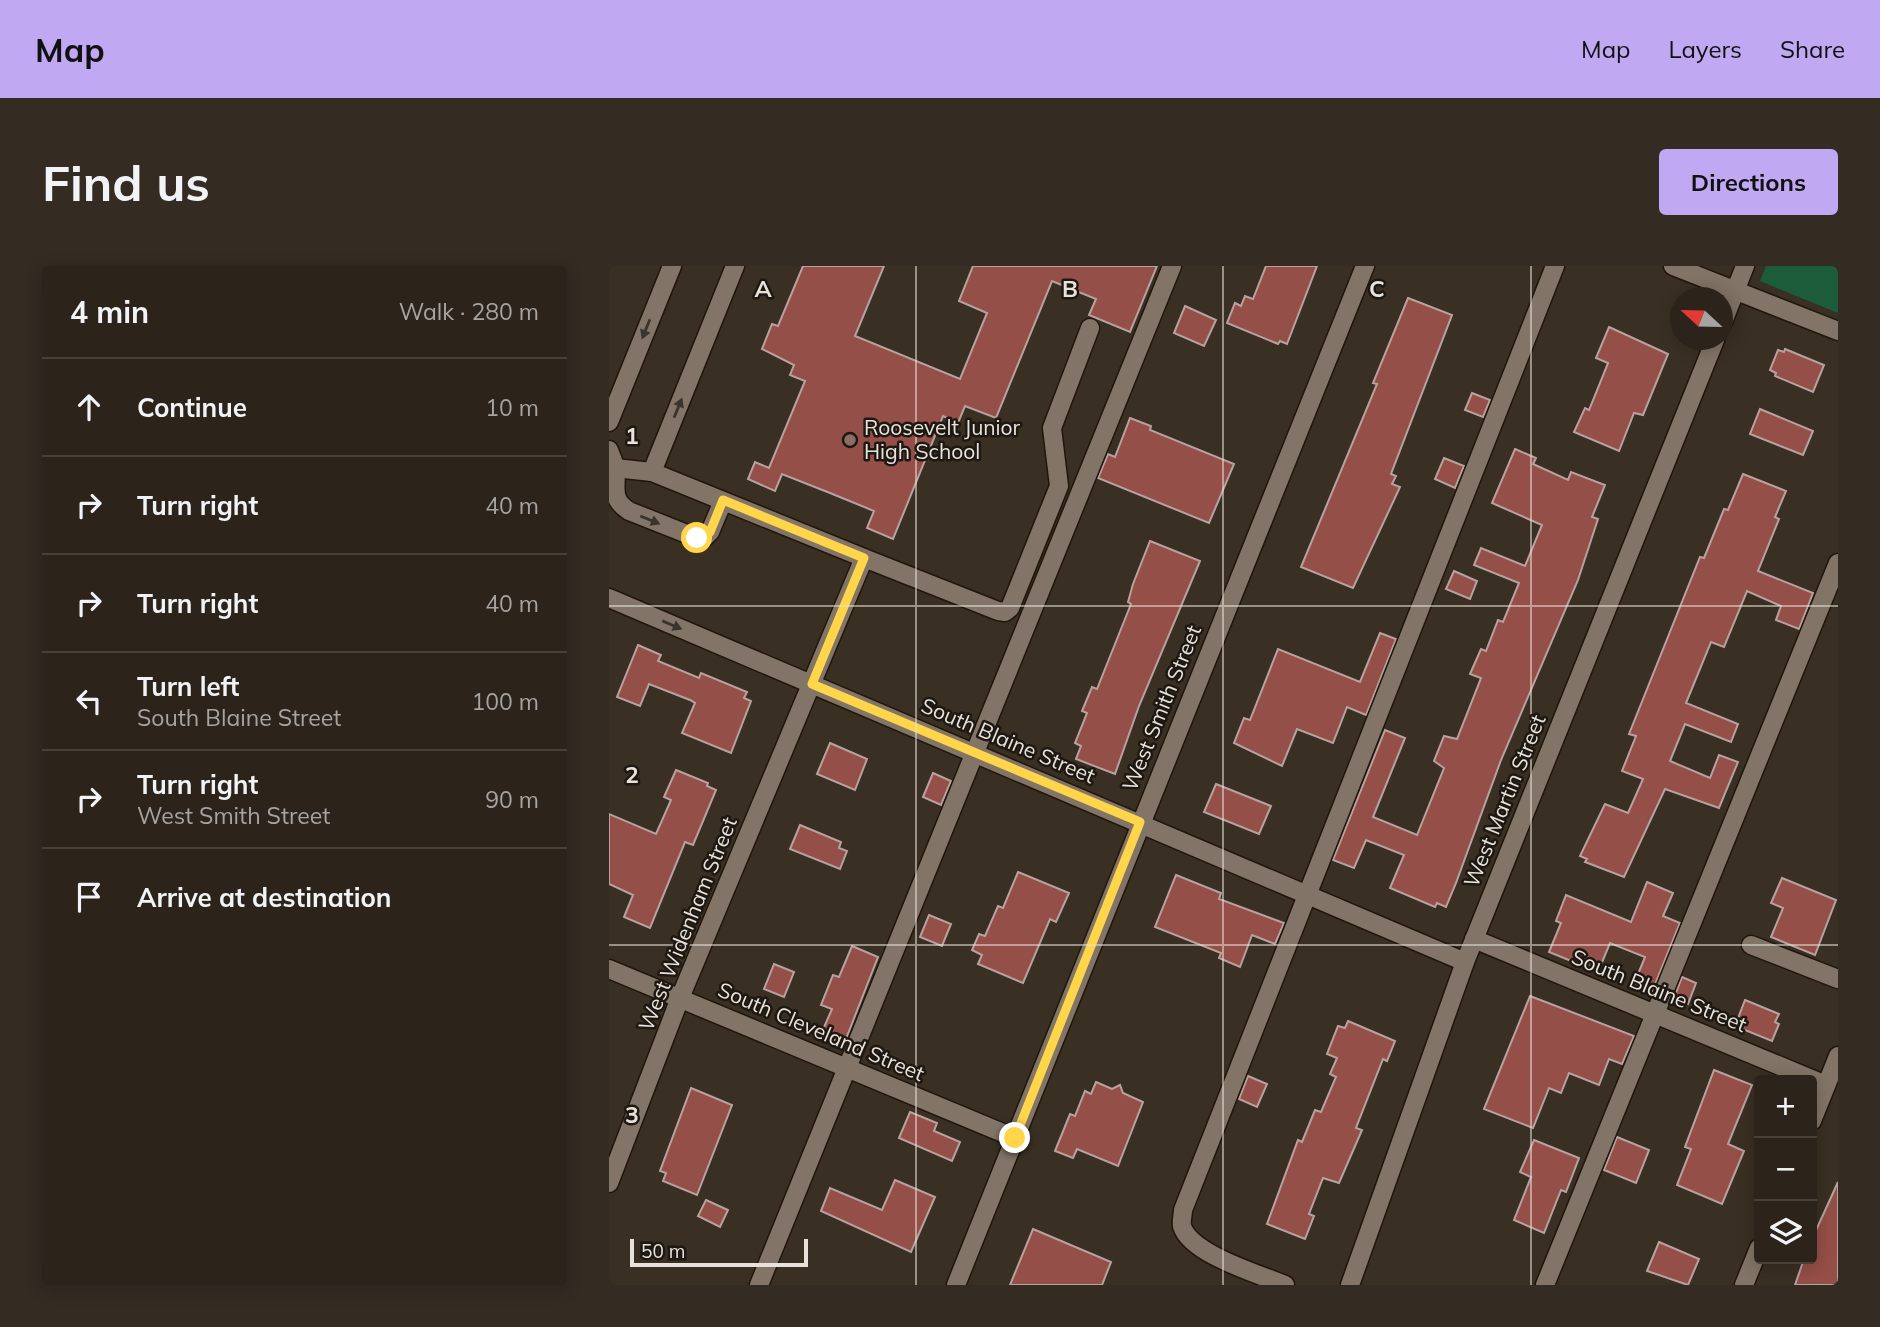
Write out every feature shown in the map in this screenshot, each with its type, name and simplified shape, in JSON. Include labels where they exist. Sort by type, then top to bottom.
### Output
[{"type":"street","points":[[609,422],[672,266]]},
{"type":"street","points":[[652,472],[735,266]]},
{"type":"street","points":[[759,1285],[849,1069],[1172,266]]},
{"type":"street","name":"West Smith Street","points":[[956,1285],[1365,266]]},
{"type":"street","points":[[1285,1285],[1209,1253],[1192,1241],[1182,1226],[1183,1210],[1305,894],[1555,266]]},
{"type":"street","points":[[1673,266],[1838,331]]},
{"type":"street","points":[[1733,295],[1745,266]]},
{"type":"street","points":[[615,468],[652,472],[1005,612],[1010,608],[1059,486],[1052,428],[1090,328]]},
{"type":"street","name":"West Martin Street","points":[[1350,1285],[1465,962],[1712,350]]},
{"type":"street","points":[[609,450],[615,468],[613,496],[618,506],[697,538],[704,538],[710,532],[723,500]]},
{"type":"street","name":"West Widenham Street","points":[[609,1183],[680,998],[864,558]]},
{"type":"street","points":[[1545,1285],[1838,563]]},
{"type":"street","name":"South Blaine Street","points":[[609,598],[975,751],[1465,962]]},
{"type":"street","name":"South Blaine Street","points":[[1474,939],[1826,1085]]},
{"type":"street","points":[[1751,945],[1838,979]]},
{"type":"street","name":"South Cleveland Street","points":[[609,969],[1015,1138]]},
{"type":"street","points":[[1817,1108],[1838,1056]]},
{"type":"street","points":[[1744,1285],[1754,1260]]},
{"type":"green space","points":[[1766,266],[1838,266],[1838,313],[1760,281]]},
{"type":"building","points":[[803,266],[884,266],[855,336],[960,379],[987,313],[959,301],[973,266],[1157,266],[1130,332],[1089,315],[1096,299],[1052,281],[996,418],[965,406],[958,423],[943,416],[893,539],[867,528],[874,511],[782,474],[775,491],[748,479],[755,462],[769,468],[805,381],[790,375],[794,365],[762,349],[772,324],[778,326]]},
{"type":"building","points":[[1266,266],[1317,266],[1287,344],[1280,341],[1278,344],[1227,323],[1235,303],[1241,306],[1245,296],[1253,299]]},
{"type":"building","points":[[1408,298],[1452,315],[1391,474],[1396,476],[1392,484],[1400,487],[1353,588],[1301,567],[1377,384],[1373,383]]},
{"type":"building","points":[[1185,306],[1216,320],[1204,346],[1174,333]]},
{"type":"building","points":[[1609,327],[1668,354],[1643,415],[1634,413],[1619,451],[1574,432],[1585,408],[1589,410],[1608,363],[1596,358]]},
{"type":"building","points":[[1785,349],[1824,365],[1813,392],[1775,376],[1776,373],[1770,370],[1778,350],[1784,352]]},
{"type":"building","points":[[1472,393],[1490,400],[1483,417],[1465,410]]},
{"type":"building","points":[[1760,409],[1813,431],[1803,455],[1750,434]]},
{"type":"building","points":[[1130,418],[1151,426],[1150,430],[1234,464],[1209,523],[1098,478],[1108,454],[1115,457]]},
{"type":"building","points":[[1515,449],[1536,458],[1533,464],[1568,480],[1571,472],[1605,485],[1592,517],[1598,519],[1578,580],[1501,760],[1456,883],[1446,907],[1437,903],[1435,907],[1390,888],[1404,855],[1366,840],[1354,868],[1333,860],[1385,730],[1405,738],[1373,817],[1417,835],[1444,768],[1434,761],[1444,736],[1457,739],[1481,678],[1470,674],[1481,649],[1486,651],[1498,620],[1503,622],[1519,583],[1474,565],[1481,548],[1525,566],[1542,525],[1492,503]]},
{"type":"building","points":[[1444,458],[1464,466],[1455,488],[1435,479]]},
{"type":"building","points":[[1743,474],[1786,491],[1775,517],[1779,519],[1758,571],[1813,593],[1799,629],[1776,620],[1781,606],[1747,591],[1724,647],[1711,642],[1686,703],[1738,724],[1731,742],[1685,724],[1670,761],[1710,778],[1719,755],[1738,762],[1719,808],[1665,789],[1624,877],[1585,862],[1587,859],[1580,856],[1605,804],[1628,813],[1643,779],[1622,771],[1636,736],[1629,734],[1700,557],[1704,558],[1724,509],[1728,510]]},
{"type":"building","points":[[1150,541],[1200,561],[1139,706],[1115,774],[1076,759],[1081,746],[1075,743],[1087,713],[1082,711],[1092,687],[1097,689],[1131,604],[1128,602],[1133,584]]},
{"type":"building","points":[[1454,571],[1477,581],[1470,599],[1446,589]]},
{"type":"building","points":[[1380,633],[1396,639],[1366,715],[1347,707],[1333,743],[1297,729],[1282,766],[1234,743],[1244,718],[1250,720],[1278,649],[1360,682]]},
{"type":"building","points":[[638,645],[661,655],[658,661],[699,678],[701,673],[747,692],[744,698],[751,701],[731,753],[682,733],[695,703],[690,700],[649,684],[640,706],[617,697]]},
{"type":"building","points":[[830,743],[867,759],[855,790],[817,774]]},
{"type":"building","points":[[676,770],[708,783],[707,786],[716,790],[693,845],[685,842],[650,928],[624,917],[633,895],[609,884],[609,814],[656,834],[671,800],[664,797]]},
{"type":"building","points":[[933,773],[951,781],[941,805],[923,797]]},
{"type":"building","points":[[1216,784],[1271,806],[1259,834],[1204,812]]},
{"type":"building","points":[[800,825],[841,842],[839,848],[847,851],[840,869],[790,849]]},
{"type":"building","points":[[1018,872],[1069,893],[1056,922],[1050,919],[1023,983],[978,964],[982,955],[972,950],[979,934],[985,936],[998,906],[1003,908]]},
{"type":"building","points":[[1176,875],[1221,893],[1219,899],[1284,923],[1275,944],[1252,935],[1240,967],[1219,958],[1221,953],[1155,927]]},
{"type":"building","points":[[1782,878],[1836,900],[1815,955],[1771,937],[1783,908],[1771,903]]},
{"type":"building","points":[[1647,882],[1673,893],[1663,916],[1680,923],[1652,992],[1634,984],[1645,957],[1610,943],[1598,972],[1549,952],[1561,923],[1556,921],[1566,895],[1631,922]]},
{"type":"building","points":[[929,915],[951,924],[942,946],[920,937]]},
{"type":"building","points":[[852,946],[878,957],[844,1044],[821,1034],[832,1009],[821,1005],[833,975],[839,977]]},
{"type":"building","points":[[774,964],[794,972],[784,997],[764,989]]},
{"type":"building","points":[[1682,977],[1696,983],[1688,1004],[1674,998]]},
{"type":"building","points":[[1530,996],[1634,1036],[1622,1064],[1609,1059],[1599,1085],[1569,1073],[1561,1093],[1549,1088],[1533,1128],[1484,1109]]},
{"type":"building","points":[[1745,1000],[1779,1014],[1775,1022],[1779,1024],[1772,1041],[1735,1026]]},
{"type":"building","points":[[1348,1021],[1395,1041],[1387,1061],[1383,1059],[1356,1128],[1362,1130],[1339,1183],[1323,1178],[1309,1214],[1314,1216],[1305,1239],[1267,1224],[1298,1140],[1302,1142],[1315,1110],[1321,1112],[1336,1077],[1330,1074],[1337,1058],[1327,1054],[1338,1026],[1345,1028]]},
{"type":"building","points":[[1714,1070],[1752,1085],[1728,1144],[1744,1151],[1722,1204],[1677,1185],[1691,1149],[1685,1147]]},
{"type":"building","points":[[1248,1076],[1267,1084],[1257,1107],[1239,1099]]},
{"type":"building","points":[[1096,1082],[1112,1089],[1120,1085],[1123,1093],[1143,1102],[1118,1166],[1077,1149],[1073,1158],[1055,1151],[1070,1114],[1075,1116],[1085,1091],[1091,1094]]},
{"type":"building","points":[[691,1088],[732,1105],[697,1195],[663,1181],[666,1173],[660,1171]]},
{"type":"building","points":[[910,1112],[937,1123],[934,1131],[960,1142],[952,1161],[899,1138]]},
{"type":"building","points":[[1617,1137],[1649,1150],[1636,1183],[1604,1170]]},
{"type":"building","points":[[1534,1140],[1579,1158],[1566,1192],[1561,1190],[1544,1233],[1514,1220],[1531,1177],[1520,1172]]},
{"type":"building","points":[[895,1180],[935,1197],[911,1252],[821,1211],[830,1188],[882,1210]]},
{"type":"building","points":[[1838,1182],[1838,1285],[1795,1285],[1802,1264],[1817,1264],[1817,1228]]},
{"type":"building","points":[[706,1200],[728,1210],[720,1227],[698,1216]]},
{"type":"building","points":[[1033,1229],[1111,1262],[1102,1285],[1010,1285]]},
{"type":"building","points":[[1659,1242],[1699,1259],[1688,1285],[1647,1271]]},
{"type":"place","name":"Roosevelt Junior High School","points":[[850,440]]},
{"type":"route","points":[[697,538],[704,538],[710,532],[723,500],[864,558],[812,684],[1140,822],[1015,1138]]}]
